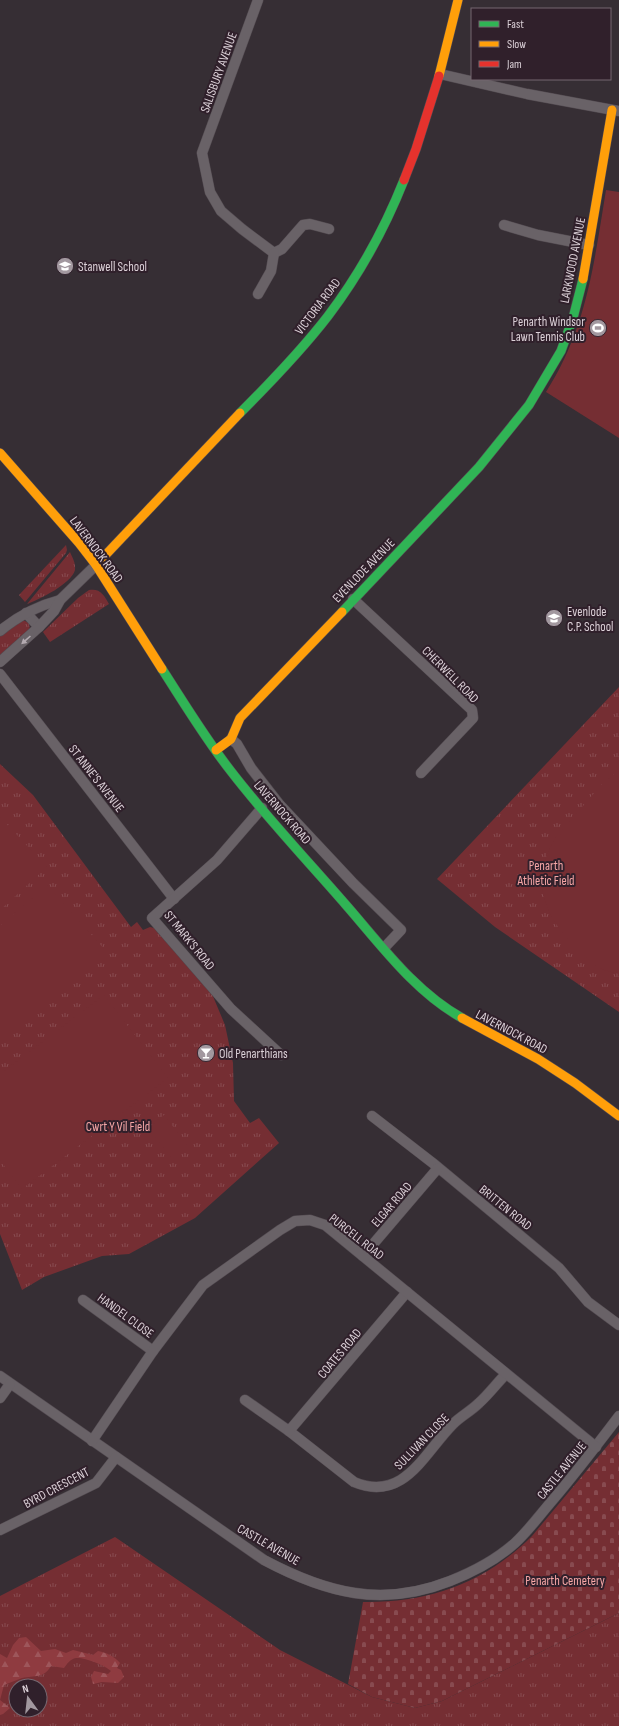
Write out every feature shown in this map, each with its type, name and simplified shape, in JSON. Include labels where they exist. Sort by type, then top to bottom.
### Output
[{"type":"street","name":"SALISBURY AVENUE","points":[[258,0],[202,153],[210,192],[221,211],[274,253]]},
{"type":"street","name":"VICTORIA ROAD","points":[[96,565],[292,359],[312,336],[348,288],[376,240],[401,186],[427,116],[440,74],[458,0]]},
{"type":"street","points":[[440,74],[527,94],[616,110]]},
{"type":"street","name":"LARKWOOD AVENUE","points":[[529,405],[551,369],[567,335],[581,290],[616,110]]},
{"type":"street","points":[[258,294],[271,271],[274,253],[282,249],[303,225],[310,224],[329,229]]},
{"type":"street","points":[[504,225],[538,235],[589,245]]},
{"type":"street","name":"EVENLODE AVENUE","points":[[216,750],[231,738],[240,718],[479,467],[529,405]]},
{"type":"street","name":"LAVERNOCK ROAD","points":[[0,453],[79,543],[96,565],[176,692],[216,750],[262,808],[420,987],[452,1012],[544,1062],[619,1116]]},
{"type":"street","points":[[0,662],[39,627],[54,611],[60,600],[96,565]]},
{"type":"street","name":"CHERWELL ROAD","points":[[353,599],[472,710],[473,718],[421,773]]},
{"type":"street","points":[[0,631],[26,613],[47,603],[60,600]]},
{"type":"street","points":[[26,613],[39,627]]},
{"type":"street","name":"ST ANNE'S AVENUE","points":[[0,674],[174,899]]},
{"type":"street","points":[[231,738],[237,744],[251,768],[279,804],[353,883],[401,930],[384,948]]},
{"type":"street","name":"ST MARK'S ROAD","points":[[262,808],[216,860],[152,918],[231,1009],[281,1055]]},
{"type":"street","name":"BRITTEN ROAD","points":[[372,1116],[438,1168],[554,1264],[588,1302],[619,1325]]},
{"type":"street","name":"ELGAR ROAD","points":[[364,1256],[438,1168]]},
{"type":"street","name":"PURCELL ROAD","points":[[92,1441],[153,1351],[203,1285],[280,1230],[295,1222],[310,1220],[326,1225],[596,1447]]},
{"type":"street","name":"COATES ROAD","points":[[289,1431],[407,1292]]},
{"type":"street","name":"HANDEL CLOSE","points":[[83,1300],[153,1351]]},
{"type":"street","name":"SULLIVAN CLOSE","points":[[245,1400],[289,1431],[354,1482],[372,1487],[391,1485],[398,1482],[414,1470],[453,1424],[478,1404],[506,1374]]},
{"type":"street","name":"CASTLE AVENUE","points":[[0,1376],[247,1549],[284,1571],[335,1589],[376,1596],[393,1596],[420,1591],[458,1578],[481,1567],[503,1552],[528,1530],[596,1447],[619,1416]]},
{"type":"street","points":[[0,1398],[10,1384]]},
{"type":"street","name":"BYRD CRESCENT","points":[[0,1530],[96,1483],[116,1457]]},
{"type":"green space","name":"Penarth Windsor Lawn Tennis Club","points":[[606,190],[619,192],[619,438],[546,392],[560,368],[580,319],[593,269]]},
{"type":"green space","points":[[66,545],[66,553],[25,602],[19,595]]},
{"type":"green space","points":[[70,552],[74,560],[75,570],[68,581],[39,599],[27,604]]},
{"type":"green space","points":[[89,590],[99,591],[109,604],[50,642],[43,632],[78,598]]},
{"type":"green space","points":[[23,620],[29,623],[30,630],[0,657],[0,636]]},
{"type":"green space","name":"Penarth Athletic Field","points":[[619,687],[619,1012],[495,927],[437,879]]},
{"type":"green space","name":"Cwrt Y Vil Field","points":[[0,764],[33,795],[131,927],[137,922],[143,930],[150,927],[154,928],[212,994],[225,1025],[233,1063],[234,1101],[250,1123],[259,1118],[279,1143],[195,1218],[129,1254],[102,1256],[44,1277],[22,1290],[0,1234]]},
{"type":"green space","points":[[619,770],[619,974],[603,970],[596,966],[568,939],[550,912],[544,898],[542,884],[543,869],[548,853],[556,837],[603,783]]},
{"type":"green space","points":[[0,817],[47,867],[0,910]]},
{"type":"green space","points":[[47,885],[104,949],[0,1040],[0,926]]},
{"type":"green space","points":[[104,995],[168,1078],[22,1189],[0,1160],[0,1074]]},
{"type":"green space","points":[[164,1115],[187,1145],[171,1157],[148,1128]]},
{"type":"green space","name":"Penarth Cemetery","points":[[619,1432],[619,1613],[442,1701],[415,1708],[372,1697],[348,1684],[363,1602],[411,1599],[433,1594],[455,1587],[475,1578],[495,1566],[532,1536]]},
{"type":"green space","points":[[115,1537],[280,1650],[372,1697],[415,1708],[442,1701],[619,1613],[619,1726],[0,1726],[0,1596]]},
{"type":"green space","points":[[26,1637],[41,1651],[55,1649],[66,1653],[73,1650],[93,1655],[98,1651],[104,1653],[113,1657],[120,1663],[117,1668],[121,1670],[124,1677],[118,1683],[102,1682],[93,1684],[91,1677],[94,1671],[108,1674],[111,1671],[94,1662],[76,1658],[70,1661],[64,1668],[51,1666],[42,1675],[22,1678],[8,1678],[8,1683],[4,1685],[0,1700],[0,1654],[7,1658],[13,1645],[19,1638]]},
{"type":"green space","points":[[0,1700],[8,1706],[8,1710],[0,1715]]},
{"type":"traffic: fast","points":[[240,413],[296,354],[328,316],[361,268],[380,233],[404,180]]},
{"type":"traffic: fast","points":[[342,612],[479,467],[529,405],[561,351],[573,318],[583,279]]},
{"type":"traffic: fast","points":[[162,669],[221,758],[272,822],[400,967],[429,995],[462,1018]]},
{"type":"traffic: slow","points":[[439,76],[458,0]]},
{"type":"traffic: slow","points":[[583,279],[612,110]]},
{"type":"traffic: slow","points":[[96,565],[240,413]]},
{"type":"traffic: slow","points":[[0,453],[79,543],[96,565],[162,669]]},
{"type":"traffic: slow","points":[[216,750],[231,739],[240,718],[342,612]]},
{"type":"traffic: slow","points":[[462,1018],[538,1059],[575,1083],[619,1116]]},
{"type":"traffic: jam","points":[[404,180],[416,149],[439,76]]},
{"type":"place","name":"Stanwell School","points":[[65,266]]},
{"type":"place","name":"Penarth Windsor Lawn Tennis Club","points":[[598,328]]},
{"type":"place","name":"Evenlode C.P. School","points":[[554,618]]},
{"type":"place","name":"Old Penarthians","points":[[206,1053]]}]
